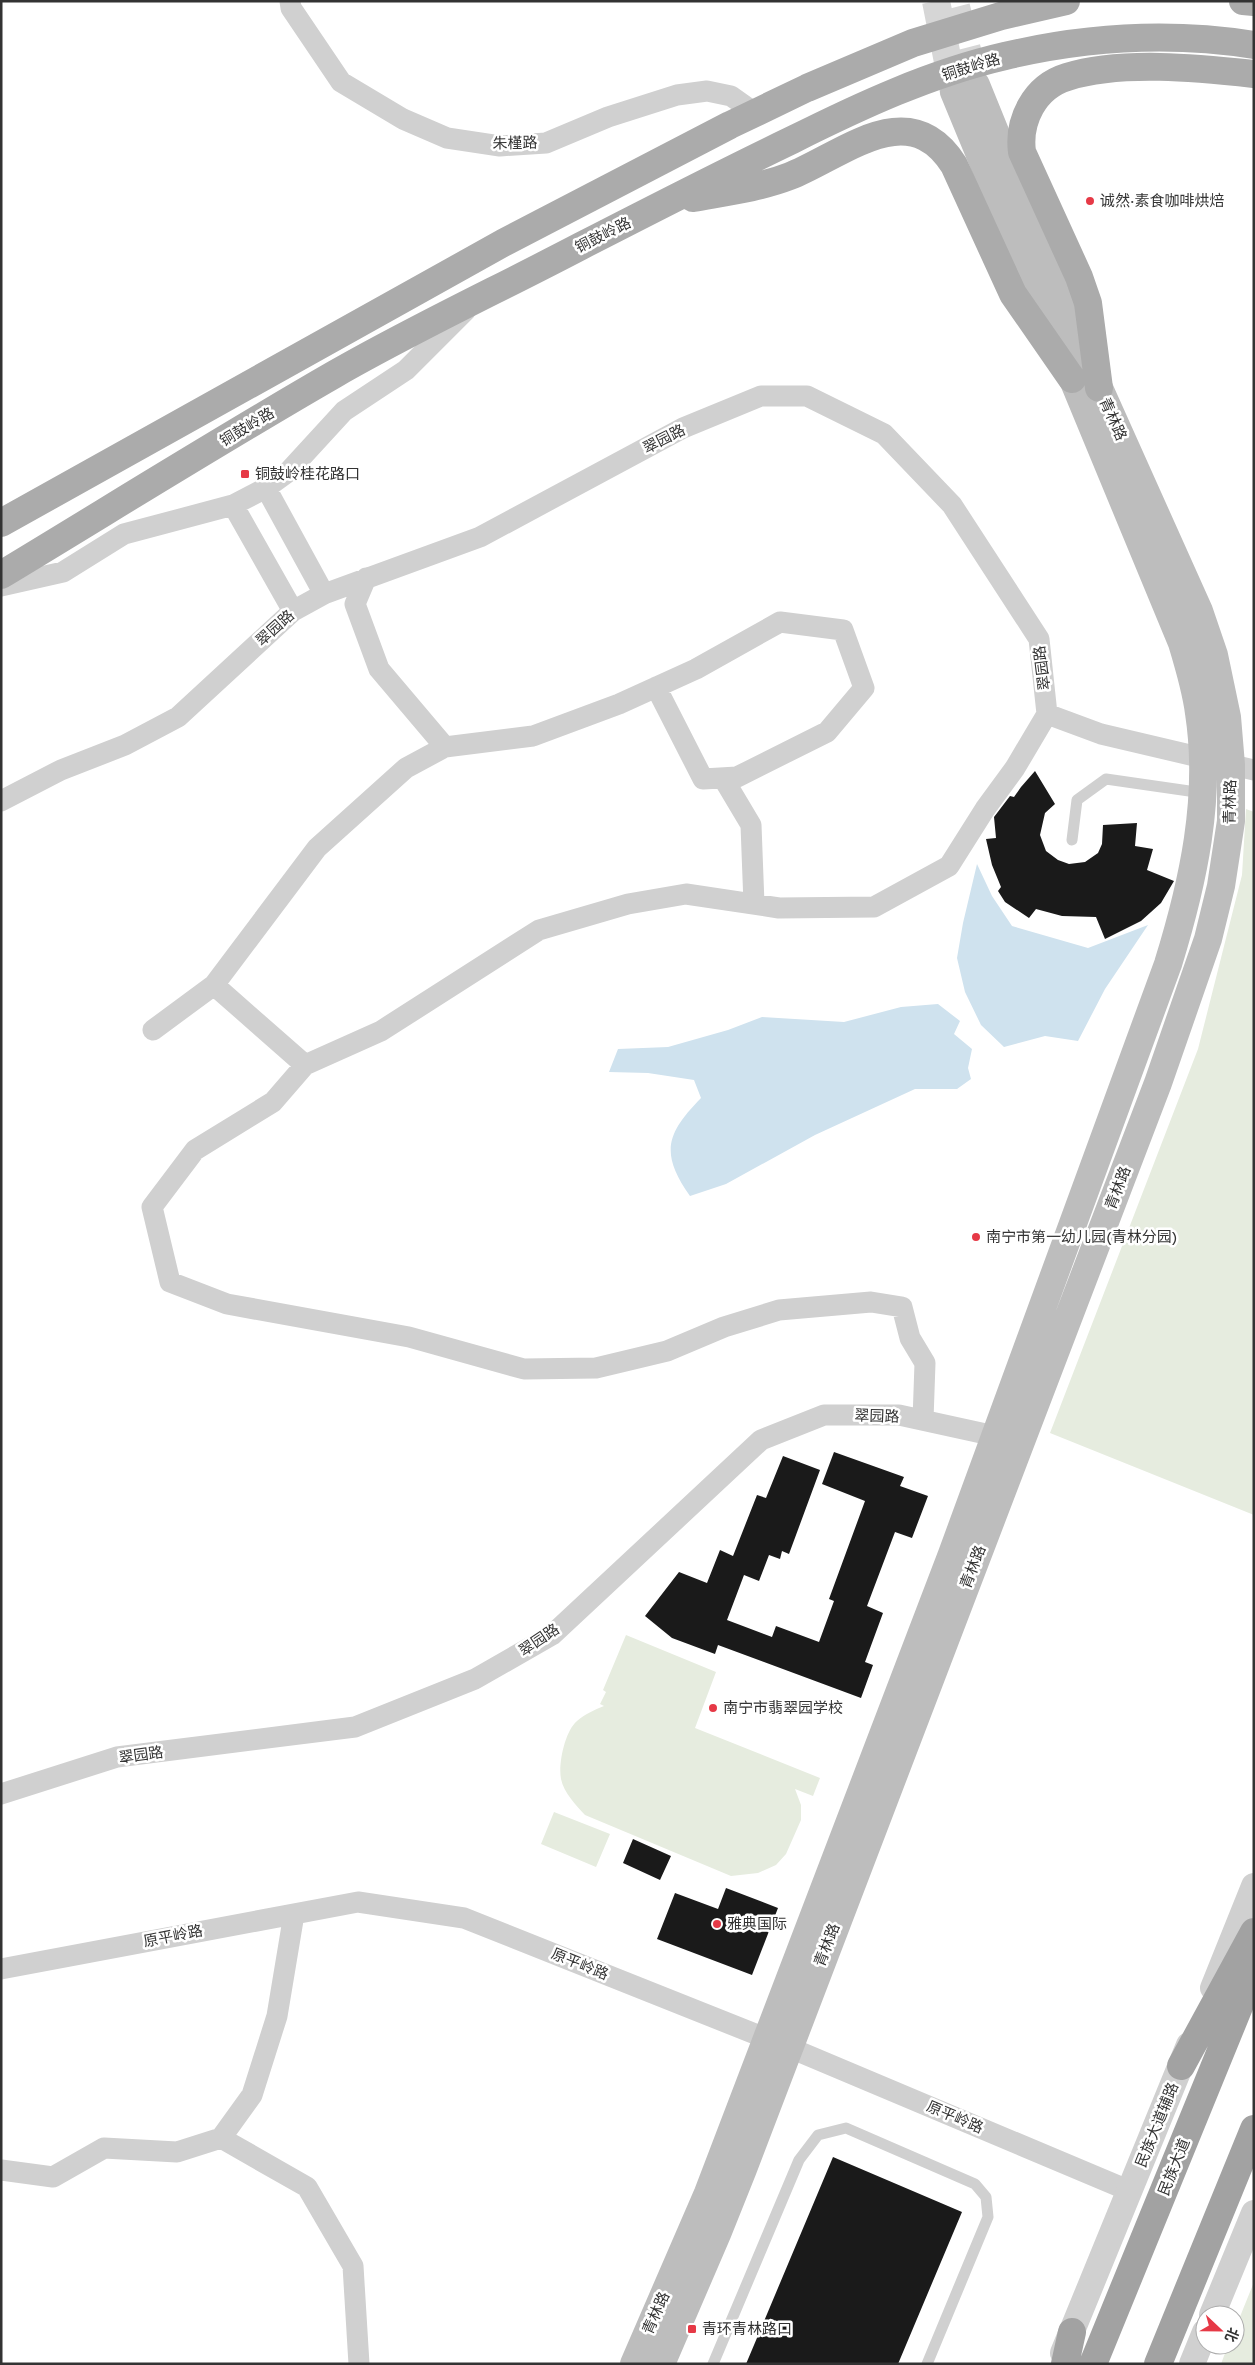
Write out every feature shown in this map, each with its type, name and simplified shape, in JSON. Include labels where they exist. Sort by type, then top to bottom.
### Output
[{"type":"highway","points":[[1181,2066],[1254,1932]]},
{"type":"highway","name":"民族大道","points":[[1094,2364],[1254,1970]]},
{"type":"highway","points":[[1158,2364],[1254,2129]]},
{"type":"highway","points":[[1065,2364],[1072,2332]]},
{"type":"main road","points":[[1,523],[503,243],[754,113],[807,88],[914,43],[1001,16],[1066,1]]},
{"type":"main road","points":[[1243,1],[1254,2]]},
{"type":"main road","name":"铜鼓岭路","points":[[1,575],[337,373],[663,204],[842,115],[928,80],[1004,56],[1106,39],[1220,39],[1254,44]]},
{"type":"main road","points":[[1099,388],[1088,303],[1079,277],[1022,152],[1020,132],[1028,110],[1034,101],[1055,82],[1066,77],[1090,72],[1163,67],[1254,74]]},
{"type":"main road","name":"青林路","points":[[661,2364],[721,2224],[778,2042],[1007,1441],[1158,1083],[1208,939],[1221,886],[1231,821],[1242,768],[1225,708],[1214,656],[1202,620],[965,89],[1072,379],[1182,643],[1199,714],[1202,758],[1203,793],[1194,866],[1183,915],[1007,1441]]},
{"type":"main road","points":[[663,204],[769,183],[791,175],[876,134],[896,131],[917,134],[929,139],[947,155],[1013,294],[1072,379]]},
{"type":"main road","name":"青林路","points":[[634,2364],[708,2193],[778,2042]]},
{"type":"street","name":"朱槿路","points":[[290,1],[291,8],[341,82],[403,118],[447,138],[500,146],[546,143],[608,117],[677,94],[707,91],[731,96],[754,113]]},
{"type":"street","points":[[1,586],[63,572],[124,534],[178,518],[233,505],[266,488],[288,472],[344,411],[406,370],[474,302]]},
{"type":"street","name":"翠园路","points":[[1,801],[61,770],[125,745],[178,717],[293,611],[324,594],[480,537],[683,428],[761,396],[807,396],[884,434],[952,505],[1039,639],[1047,714]]},
{"type":"street","points":[[266,488],[324,594]]},
{"type":"street","points":[[233,505],[293,611]]},
{"type":"street","points":[[366,578],[355,604],[379,669],[445,747]]},
{"type":"street","points":[[153,1030],[214,985],[317,848],[406,768],[445,747],[533,736],[619,704],[656,687],[696,669],[780,622],[843,630],[864,688],[827,732],[737,776],[703,779],[656,687]]},
{"type":"street","points":[[923,1420],[925,1363],[910,1338],[902,1307],[871,1302],[780,1310],[724,1327],[667,1351],[596,1368],[524,1369],[409,1337],[227,1304],[170,1282],[152,1207],[195,1150],[273,1102],[305,1065],[381,1031],[539,930],[628,904],[686,894],[779,908],[874,907],[948,866],[985,809],[1015,768],[1047,714],[1101,734],[1242,768]]},
{"type":"street","points":[[722,778],[752,825],[754,904]]},
{"type":"street","points":[[214,985],[305,1065]]},
{"type":"street","name":"翠园路","points":[[1,1794],[117,1757],[355,1727],[475,1680],[552,1635],[762,1440],[824,1415],[899,1415],[1007,1441]]},
{"type":"street","name":"民族大道辅路","points":[[1059,2364],[1254,1886]]},
{"type":"street","name":"原平岭路","points":[[1,1969],[358,1902],[464,1918],[778,2042],[1130,2191]]},
{"type":"street","points":[[1,2170],[53,2177],[104,2148],[177,2152],[221,2138],[252,2095],[255,2086],[277,2016],[294,1914]]},
{"type":"street","points":[[221,2138],[307,2187],[353,2266],[359,2364]]},
{"type":"street","points":[[1216,2305],[1254,2213]]},
{"type":"lane","points":[[1072,840],[1078,800],[1106,779],[1203,793]]},
{"type":"lane","points":[[713,2364],[799,2160],[818,2135],[846,2128],[975,2184],[986,2197],[988,2217],[927,2364]]},
{"type":"shaded area","points":[[1246,809],[1254,812],[1254,1515],[1050,1433],[1198,1049],[1242,875]]},
{"type":"shaded area","points":[[626,1635],[716,1672],[695,1728],[820,1778],[813,1796],[795,1789],[801,1805],[801,1820],[786,1854],[776,1865],[758,1873],[731,1876],[585,1815],[568,1794],[560,1773],[566,1740],[577,1721],[590,1712],[604,1706],[600,1704],[606,1692],[603,1690]]},
{"type":"shaded area","points":[[554,1812],[610,1834],[596,1867],[541,1844]]},
{"type":"shaded area","points":[[1254,2282],[1254,2364],[1221,2364],[1224,2355],[1245,2355],[1245,2305]]},
{"type":"water","points":[[977,864],[992,896],[1012,926],[1088,948],[1148,925],[1105,989],[1078,1041],[1045,1036],[1004,1047],[981,1025],[965,992],[957,958]]},
{"type":"water","points":[[938,1004],[960,1021],[954,1034],[972,1049],[968,1068],[971,1079],[957,1089],[915,1089],[815,1135],[726,1184],[690,1196],[674,1168],[671,1144],[680,1122],[701,1098],[694,1080],[648,1073],[609,1072],[618,1049],[668,1047],[728,1030],[762,1017],[844,1022],[901,1007]]},
{"type":"building","points":[[1035,771],[1055,804],[1045,813],[1040,835],[1046,851],[1058,860],[1069,864],[1085,862],[1098,853],[1102,844],[1103,825],[1137,823],[1135,846],[1153,849],[1147,870],[1174,881],[1161,903],[1141,921],[1105,939],[1096,917],[1062,916],[1036,909],[1029,918],[1005,902],[998,891],[1001,887],[992,865],[986,839],[996,838],[994,817],[1010,796],[1014,797]]},
{"type":"building","points":[[834,1452],[904,1477],[900,1486],[928,1496],[912,1538],[895,1532],[867,1606],[883,1613],[865,1662],[873,1665],[861,1698],[718,1645],[715,1654],[672,1638],[645,1616],[679,1572],[707,1583],[720,1550],[733,1556],[757,1495],[766,1498],[783,1456],[820,1470],[789,1554],[782,1551],[780,1559],[769,1555],[759,1581],[744,1575],[727,1620],[772,1637],[776,1626],[819,1642],[834,1601],[829,1599],[865,1501],[822,1484]]},
{"type":"building","points":[[633,1839],[671,1856],[660,1880],[623,1863]]},
{"type":"building","name":"雅典国际","points":[[726,1888],[778,1908],[752,1975],[657,1939],[675,1893],[718,1909]]},
{"type":"building","points":[[833,2157],[962,2212],[898,2364],[746,2364]]},
{"type":"tunnel","points":[[936,1],[954,92]]},
{"type":"tunnel","points":[[956,7],[976,85]]},
{"type":"place","name":"诚然·素食咖啡烘焙","points":[[1090,201]]},
{"type":"place","name":"铜鼓岭桂花路口","points":[[245,474]]},
{"type":"place","name":"南宁市第一幼儿园(青林分园)","points":[[976,1237]]},
{"type":"place","name":"南宁市翡翠园学校","points":[[713,1708]]},
{"type":"place","name":"雅典国际","points":[[717,1924]]},
{"type":"place","name":"青环青林路口","points":[[692,2329]]}]
